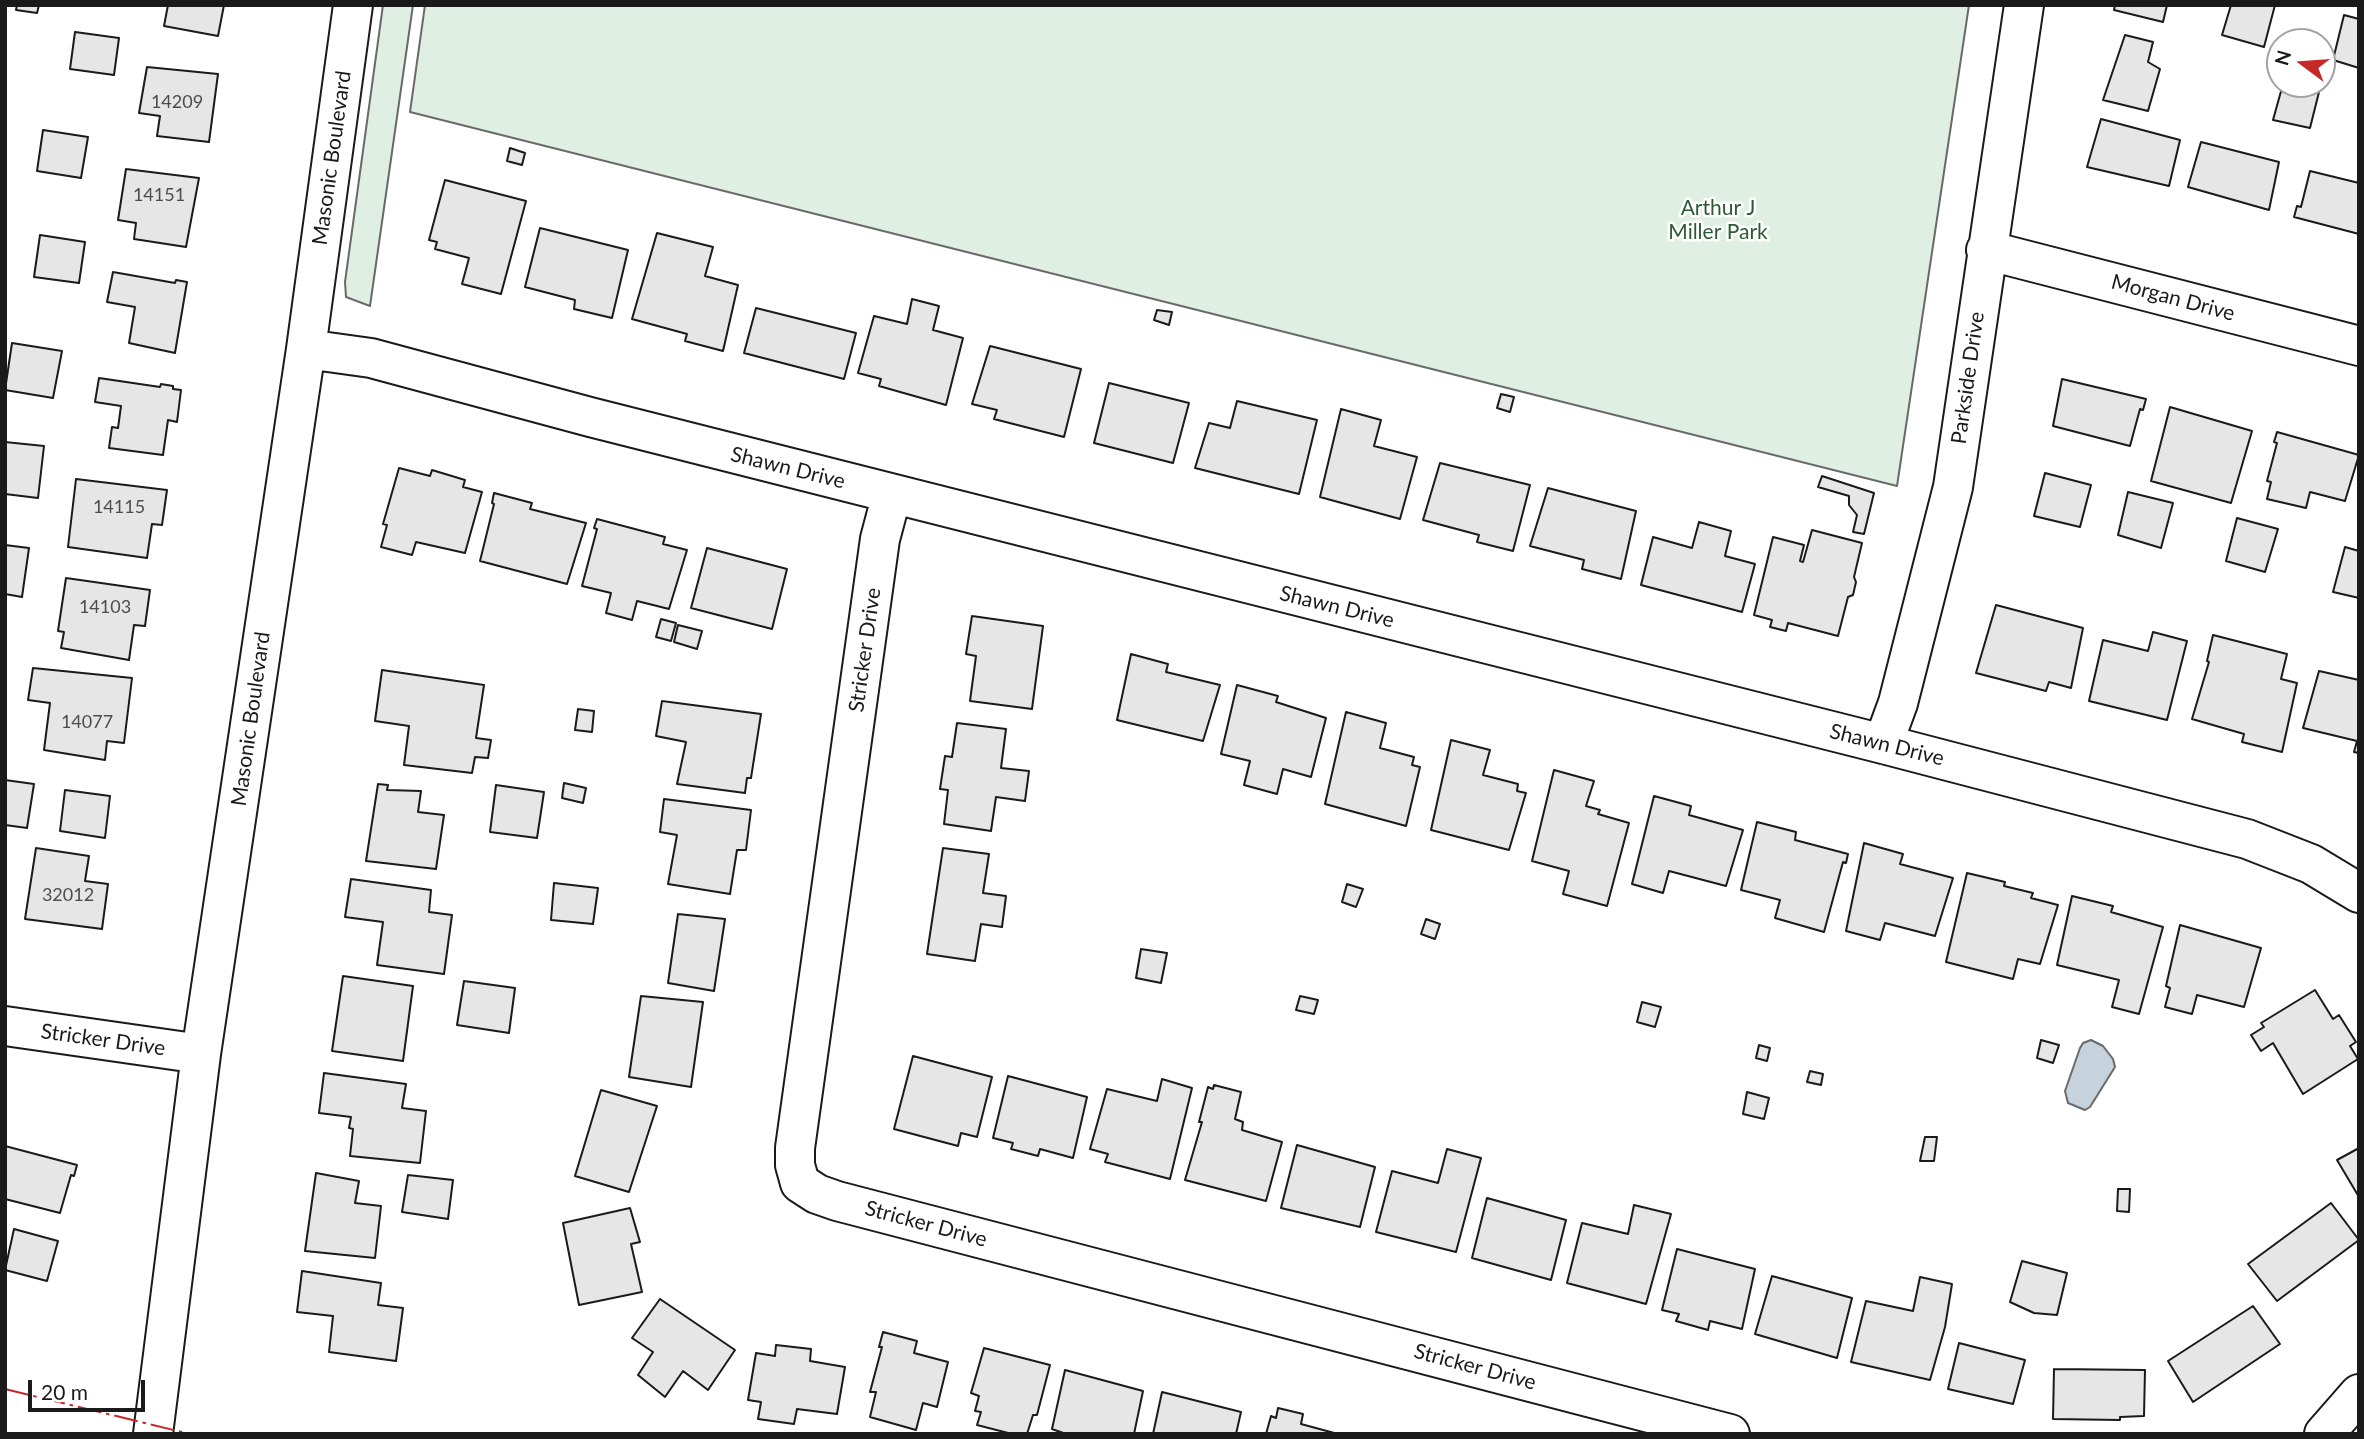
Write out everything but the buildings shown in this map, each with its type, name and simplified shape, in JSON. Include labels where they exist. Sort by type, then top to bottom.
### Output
[{"type":"street","name":"Masonic Boulevard","points":[[153,1434],[201,1054],[306,349],[353,5]]},
{"type":"street","name":"Parkside Drive","points":[[1883,744],[1898,703],[1953,487],[2024,5]]},
{"type":"street","name":"Morgan Drive","points":[[1986,250],[2359,346]]},
{"type":"street","name":"Shawn Drive","points":[[306,349],[371,358],[892,494],[1883,744],[2247,839],[2311,864],[2359,893]]},
{"type":"street","name":"Stricker Drive","points":[[892,494],[879,547],[795,1148],[795,1165],[800,1183],[817,1194],[837,1200],[1730,1434]]},
{"type":"street","name":"Stricker Drive","points":[[5,1026],[201,1054]]},
{"type":"street","points":[[2324,1434],[2359,1394]]},
{"type":"green space","points":[[383,5],[413,5],[370,306],[346,297],[345,282]]},
{"type":"green space","name":"Arthur J Miller Park","points":[[425,5],[1969,5],[1897,486],[410,112]]},
{"type":"shaded area","points":[[2091,1040],[2103,1046],[2113,1059],[2115,1067],[2090,1107],[2085,1110],[2068,1103],[2065,1091],[2080,1048],[2083,1043]]},
{"type":"power","points":[[5,1389],[190,1434]]}]
